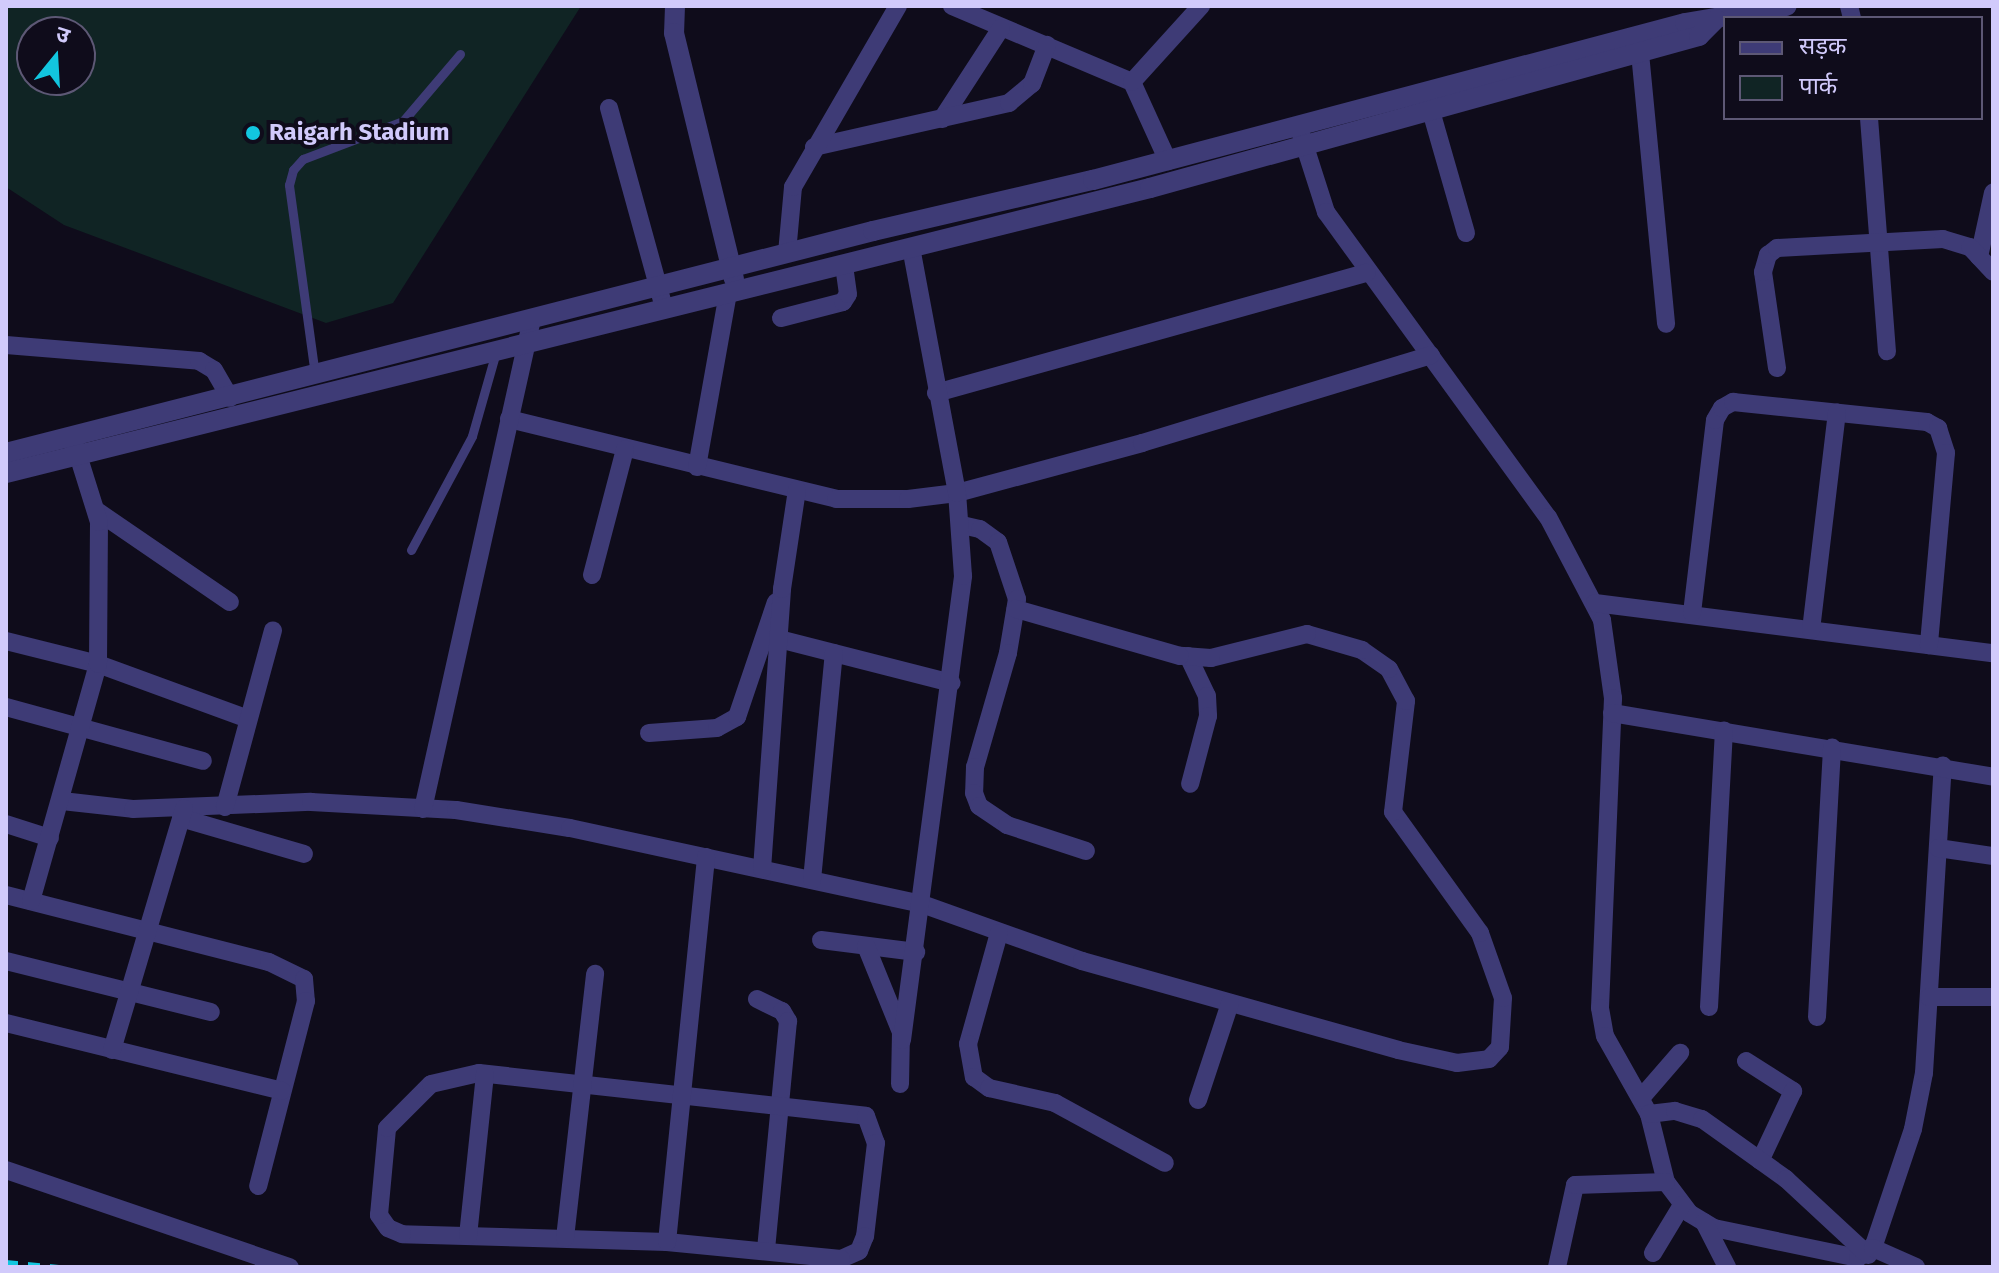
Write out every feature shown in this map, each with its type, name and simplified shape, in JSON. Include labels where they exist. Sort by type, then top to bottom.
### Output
[{"type":"street","points":[[675,6],[674,33],[731,267],[732,292],[697,467]]},
{"type":"street","points":[[787,253],[793,187],[898,6]]},
{"type":"street","points":[[952,6],[1132,82],[1168,161]]},
{"type":"street","points":[[1132,82],[1201,6]]},
{"type":"street","points":[[6,453],[76,448],[321,397],[528,342],[911,248],[1485,87],[1714,13],[1787,6]]},
{"type":"street","points":[[6,473],[230,398],[731,267],[1168,161],[1431,111],[1485,87],[1640,53],[1699,36],[1714,13]]},
{"type":"street","points":[[942,119],[1001,28]]},
{"type":"street","points":[[814,147],[942,119],[1023,96],[1047,45]]},
{"type":"street","points":[[1640,53],[1666,324]]},
{"type":"street","points":[[609,108],[664,308]]},
{"type":"street","points":[[1431,111],[1466,233]]},
{"type":"street","points":[[1869,120],[1887,351]]},
{"type":"street","points":[[1302,137],[1326,212],[1367,273],[1431,355],[1548,517],[1595,603],[1611,657],[1612,713],[1600,1008],[1605,1036],[1645,1106],[1666,1182],[1682,1205],[1704,1222],[1757,1240],[1916,1267]]},
{"type":"street","points":[[1979,257],[1993,193]]},
{"type":"street","points":[[1777,368],[1763,272],[1768,255],[1777,248],[1943,239],[1970,247],[1993,272]]},
{"type":"street","points":[[900,1084],[902,1040],[962,600],[962,525],[911,248]]},
{"type":"street","points":[[781,318],[843,302],[848,294],[844,265]]},
{"type":"street","points":[[936,393],[1367,273]]},
{"type":"street","points":[[423,809],[532,319]]},
{"type":"street","points":[[6,345],[199,361],[214,370],[230,398]]},
{"type":"street","points":[[509,419],[797,490],[880,499],[957,493],[1142,443],[1431,355]]},
{"type":"street","points":[[1692,613],[1715,420],[1722,408],[1733,402],[1927,422],[1944,439],[1929,645]]},
{"type":"street","points":[[1811,630],[1837,413]]},
{"type":"street","points":[[31,901],[83,727],[98,664],[102,588],[97,511],[76,448]]},
{"type":"street","points":[[592,575],[625,449]]},
{"type":"street","points":[[762,869],[782,589],[797,490]]},
{"type":"street","points":[[97,511],[230,602]]},
{"type":"street","points":[[962,525],[980,529],[998,542],[1016,609],[975,767],[974,793],[979,806],[1007,825],[1086,851]]},
{"type":"street","points":[[649,733],[717,728],[737,717],[782,589]]},
{"type":"street","points":[[1595,603],[1993,653]]},
{"type":"street","points":[[183,814],[225,807],[311,802],[423,809],[534,822],[922,904],[999,933],[1230,1003],[1457,1063],[1489,1059],[1500,1047],[1504,1024],[1503,998],[1480,933],[1393,812],[1406,701],[1389,669],[1362,650],[1307,634],[1211,658],[1188,656],[1016,609]]},
{"type":"street","points":[[225,807],[273,630]]},
{"type":"street","points":[[779,639],[951,683]]},
{"type":"street","points":[[6,641],[98,664],[248,719]]},
{"type":"street","points":[[812,880],[834,653]]},
{"type":"street","points":[[1188,656],[1207,696],[1208,716],[1190,784]]},
{"type":"street","points":[[6,707],[203,761]]},
{"type":"street","points":[[1612,713],[1832,747],[1993,777]]},
{"type":"street","points":[[1709,1007],[1724,730]]},
{"type":"street","points":[[1817,1017],[1832,747]]},
{"type":"street","points":[[1866,1257],[1913,1129],[1924,1073],[1943,766]]},
{"type":"street","points":[[62,801],[183,814],[304,854]]},
{"type":"street","points":[[112,1050],[183,814]]},
{"type":"street","points":[[6,824],[50,838]]},
{"type":"street","points":[[1938,848],[1993,856]]},
{"type":"street","points":[[667,1242],[706,857]]},
{"type":"street","points":[[6,895],[269,962],[304,979],[306,1001],[258,1186]]},
{"type":"street","points":[[999,933],[968,1044],[974,1077],[989,1088],[1055,1103],[1165,1163]]},
{"type":"street","points":[[821,940],[916,952]]},
{"type":"street","points":[[866,946],[902,1040]]},
{"type":"street","points":[[6,961],[211,1012]]},
{"type":"street","points":[[565,1238],[595,974]]},
{"type":"street","points":[[1929,997],[1993,997]]},
{"type":"street","points":[[757,999],[782,1011],[788,1021],[766,1251]]},
{"type":"street","points":[[1198,1100],[1230,1003]]},
{"type":"street","points":[[6,1023],[282,1091]]},
{"type":"street","points":[[1645,1106],[1680,1053]]},
{"type":"street","points":[[1746,1061],[1793,1091],[1760,1161]]},
{"type":"street","points":[[468,1236],[485,1074]]},
{"type":"street","points":[[485,1074],[680,1095],[856,1112],[871,1121],[876,1143],[867,1221],[859,1251],[841,1259],[667,1242],[402,1234],[388,1228],[379,1215],[382,1151],[387,1128],[431,1084],[485,1074]]},
{"type":"street","points":[[1645,1106],[1688,1113],[1760,1161],[1866,1257]]},
{"type":"street","points":[[6,1170],[290,1267]]},
{"type":"street","points":[[1557,1267],[1575,1185],[1666,1182]]},
{"type":"street","points":[[1653,1253],[1682,1205]]},
{"type":"street","points":[[1704,1222],[1727,1267]]},
{"type":"lane","points":[[321,397],[315,375],[289,185],[293,170],[303,159],[403,121],[460,54]]},
{"type":"lane","points":[[411,550],[472,436],[500,327]]},
{"type":"green space","name":"Raigarh Stadium","points":[[6,6],[581,6],[393,303],[326,323],[64,225],[6,187]]},
{"type":"railway","points":[[6,1262],[59,1267]]},
{"type":"place","name":"Raigarh Stadium","points":[[253,133]]}]
